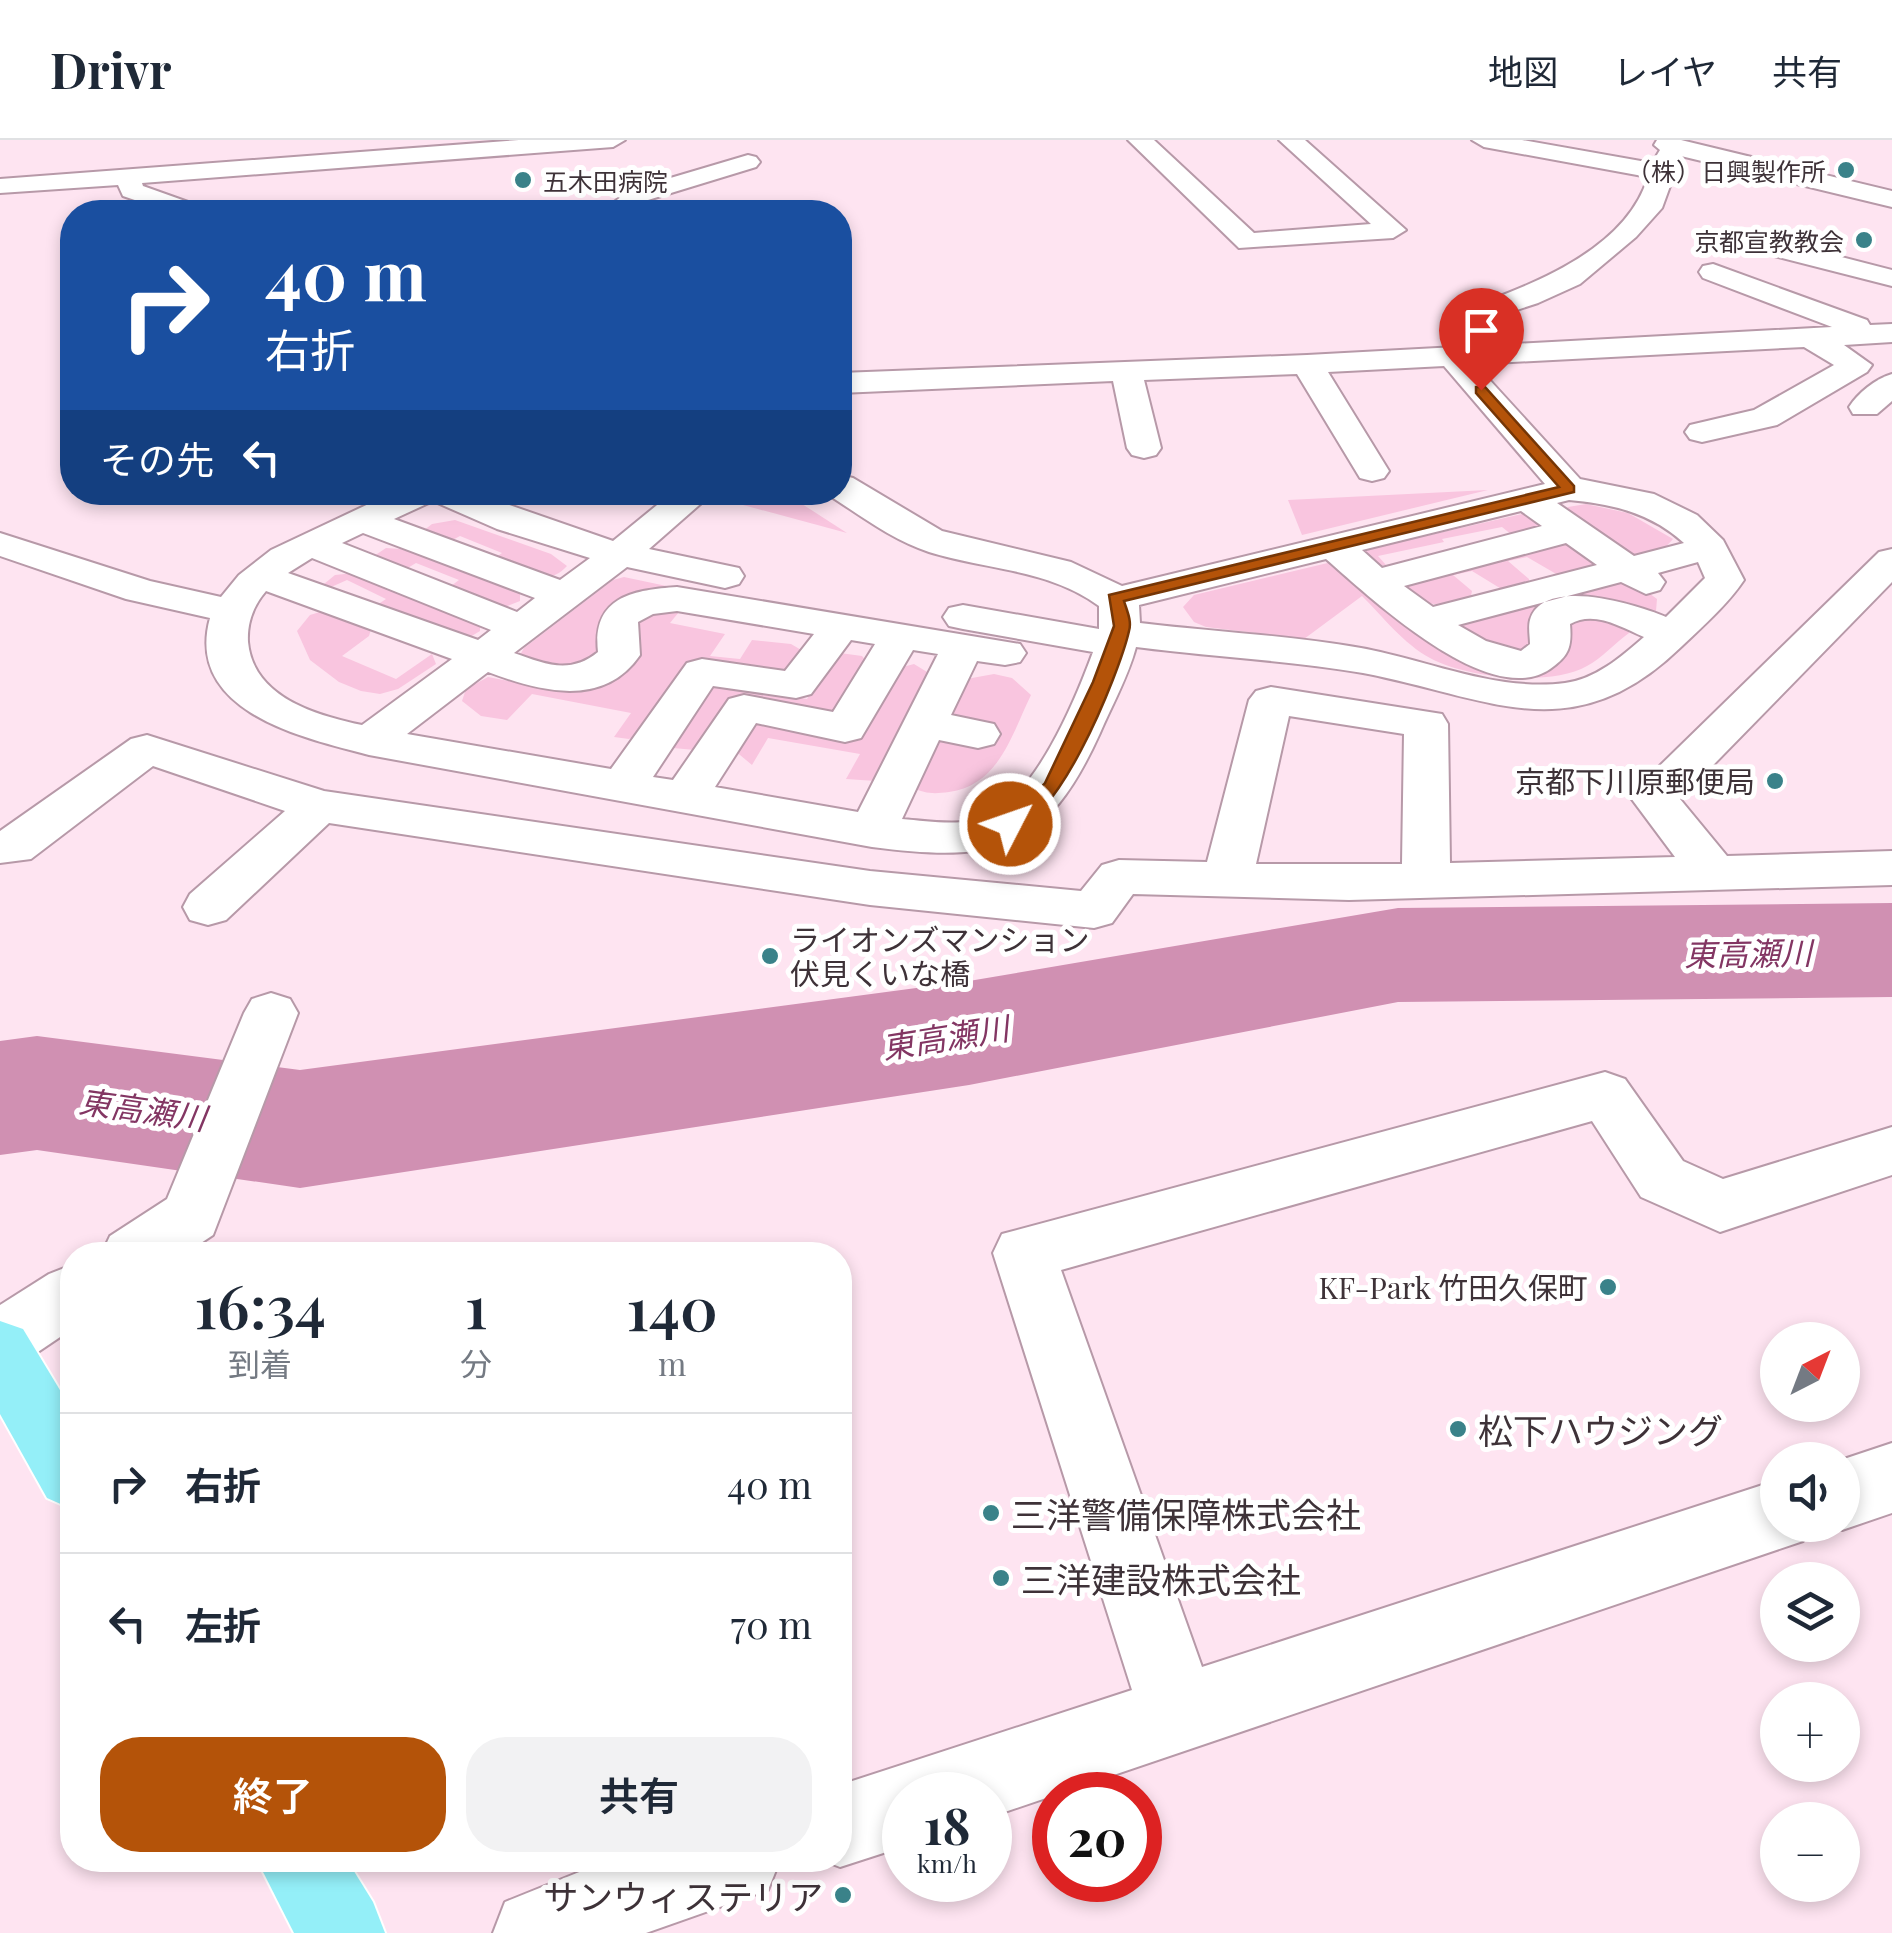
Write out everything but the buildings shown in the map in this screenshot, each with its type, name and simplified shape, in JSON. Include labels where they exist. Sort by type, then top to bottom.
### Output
[{"type":"main road","points":[[0,1351],[60,1454]]},
{"type":"main road","points":[[306,1872],[342,1933]]},
{"type":"street","points":[[0,186],[612,140]]},
{"type":"street","points":[[1140,140],[1248,242],[1393,230],[1291,140]]},
{"type":"street","points":[[1484,140],[1664,173]]},
{"type":"street","points":[[1462,319],[1528,298],[1570,278],[1627,232],[1653,203],[1664,173],[1664,159],[1673,144],[1892,198]]},
{"type":"street","points":[[631,200],[639,194],[748,162]]},
{"type":"street","points":[[128,176],[132,190],[160,200]]},
{"type":"street","points":[[1752,242],[1892,278]]},
{"type":"street","points":[[1714,272],[1879,341]]},
{"type":"street","points":[[852,382],[1307,364],[1809,338],[1879,341]]},
{"type":"street","points":[[1702,432],[1765,418],[1856,366],[1809,338]]},
{"type":"street","points":[[1307,364],[1372,471]]},
{"type":"street","points":[[1458,365],[1569,489]]},
{"type":"street","points":[[1126,371],[1144,448]]},
{"type":"street","points":[[1865,407],[1892,384]]},
{"type":"street","points":[[398,505],[312,545],[260,576],[231,611],[228,660],[238,681],[282,716],[369,741],[872,831],[964,840],[990,834],[1027,814],[1053,786],[1117,625],[1331,544],[1569,489],[1618,496],[1662,510],[1703,538],[1725,580],[1681,623],[1603,686],[1541,695],[1505,693],[1352,660],[1117,625],[620,554],[492,516],[469,505]]},
{"type":"street","points":[[852,494],[913,532],[939,543],[1059,570],[1117,625]]},
{"type":"street","points":[[1526,498],[1624,568],[1681,623]]},
{"type":"street","points":[[369,741],[620,554],[671,505]]},
{"type":"street","points":[[365,521],[563,595]]},
{"type":"street","points":[[1377,581],[1571,530]]},
{"type":"street","points":[[0,544],[140,590],[231,611]]},
{"type":"street","points":[[1331,544],[1458,646],[1505,663],[1525,663],[1549,650],[1550,619],[1562,610],[1582,606],[1681,623]]},
{"type":"street","points":[[312,545],[520,628]]},
{"type":"street","points":[[1426,620],[1710,548]]},
{"type":"street","points":[[1518,559],[1552,588]]},
{"type":"street","points":[[1712,870],[1654,798],[1892,560]]},
{"type":"street","points":[[1465,575],[1496,602]]},
{"type":"street","points":[[260,576],[548,679],[569,681],[592,675],[611,664],[619,654],[616,628],[623,615],[656,600],[677,599],[984,650],[925,724],[872,831]]},
{"type":"street","points":[[623,786],[702,672],[796,685],[841,626]]},
{"type":"street","points":[[685,797],[744,708],[846,728],[901,635]]},
{"type":"street","points":[[1228,878],[1271,700],[1426,724],[1426,880]]},
{"type":"street","points":[[925,724],[978,734]]},
{"type":"street","points":[[0,847],[14,848],[147,749],[319,806],[870,888],[1094,910],[1118,877],[1348,882],[1892,868]]},
{"type":"street","points":[[208,907],[319,806]]},
{"type":"street","points":[[152,1242],[191,1216],[272,1013]]},
{"type":"street","points":[[1179,1714],[1024,1252],[1605,1095],[1662,1179],[1720,1206],[1892,1151]]},
{"type":"street","points":[[0,1341],[60,1302]]},
{"type":"street","points":[[1860,1488],[1892,1478]]},
{"type":"street","points":[[1004,1772],[1760,1522]]},
{"type":"street","points":[[852,1822],[882,1812]]},
{"type":"street","points":[[536,1933],[572,1915],[702,1872]]},
{"type":"shaded area","points":[[1488,490],[1302,535],[1288,500]]},
{"type":"shaded area","points":[[1586,504],[1628,513],[1673,539],[1662,551],[1627,555],[1562,513],[1568,507]]},
{"type":"shaded area","points":[[743,505],[804,505],[847,533]]},
{"type":"shaded area","points":[[1522,514],[1553,527],[1512,535],[1502,527],[1442,539],[1444,542],[1378,556],[1386,565],[1377,566],[1358,556],[1364,550]]},
{"type":"shaded area","points":[[455,520],[551,554],[567,566],[550,577],[531,576],[492,560],[502,553],[460,536],[445,544],[423,531],[432,524]]},
{"type":"shaded area","points":[[1574,541],[1602,560],[1594,568],[1558,575],[1527,557],[1508,561],[1529,583],[1503,590],[1472,571],[1453,575],[1472,591],[1471,596],[1443,603],[1419,600],[1403,588],[1413,578]]},
{"type":"shaded area","points":[[386,548],[401,549],[514,588],[520,601],[502,608],[447,589],[459,580],[416,563],[401,572],[374,556]]},
{"type":"shaded area","points":[[1336,561],[1507,671],[1564,623],[1587,614],[1629,628],[1629,633],[1593,663],[1571,673],[1508,677],[1465,671],[1430,658],[1403,638],[1362,596],[1304,639],[1206,627],[1194,622],[1183,607],[1194,595]]},
{"type":"shaded area","points":[[354,573],[480,624],[480,631],[470,637],[374,607],[386,599],[347,580],[329,588],[324,584],[335,575]]},
{"type":"shaded area","points":[[624,577],[690,591],[668,591],[605,652],[569,672],[526,662],[520,655],[613,580]]},
{"type":"shaded area","points":[[1618,580],[1638,585],[1657,599],[1656,611],[1543,607],[1534,611],[1531,619],[1537,639],[1525,653],[1454,634],[1460,618]]},
{"type":"shaded area","points":[[683,607],[670,623],[725,634],[710,656],[740,659],[752,640],[791,644],[803,651],[783,675],[703,659],[687,665],[639,734],[629,739],[614,737],[631,713],[532,694],[507,720],[481,716],[462,701],[466,689],[488,677],[561,691],[587,687],[632,618]]},
{"type":"shaded area","points":[[323,611],[371,629],[369,636],[342,656],[396,679],[432,654],[436,664],[398,689],[380,694],[339,682],[310,660],[297,631],[310,615]]},
{"type":"shaded area","points":[[840,653],[862,656],[867,662],[840,712],[831,715],[732,700],[695,750],[673,748],[669,741],[714,681],[807,699],[829,659]]},
{"type":"shaded area","points":[[914,664],[932,675],[876,781],[846,779],[860,754],[768,738],[752,765],[734,750],[753,722],[855,740],[895,669]]},
{"type":"shaded area","points":[[994,674],[1012,678],[1031,695],[992,769],[966,788],[949,792],[912,787],[928,739],[975,747],[942,714],[961,680]]},
{"type":"waterway","name":"東高瀬川","points":[[0,1098],[37,1093],[300,1129],[969,1033],[1398,955],[1892,950]]},
{"type":"place","name":"（株）日興製作所","points":[[1846,170]]},
{"type":"place","name":"五木田病院","points":[[523,180]]},
{"type":"place","name":"京都宣教教会","points":[[1864,240]]},
{"type":"place","name":"京都下川原郵便局","points":[[1775,781]]},
{"type":"place","name":"ライオンズマンション 伏見くいな橋","points":[[770,956]]},
{"type":"place","name":"KF-Park 竹田久保町","points":[[1608,1287]]},
{"type":"place","name":"松下ハウジング","points":[[1458,1429]]},
{"type":"place","name":"三洋警備保障株式会社","points":[[991,1513]]},
{"type":"place","name":"三洋建設株式会社","points":[[1001,1578]]},
{"type":"place","name":"サンウィステリア","points":[[843,1895]]},
{"type":"route","points":[[1010,824],[1027,814],[1053,786],[1102,682],[1123,626],[1115,598],[1569,489],[1481,390]]}]
